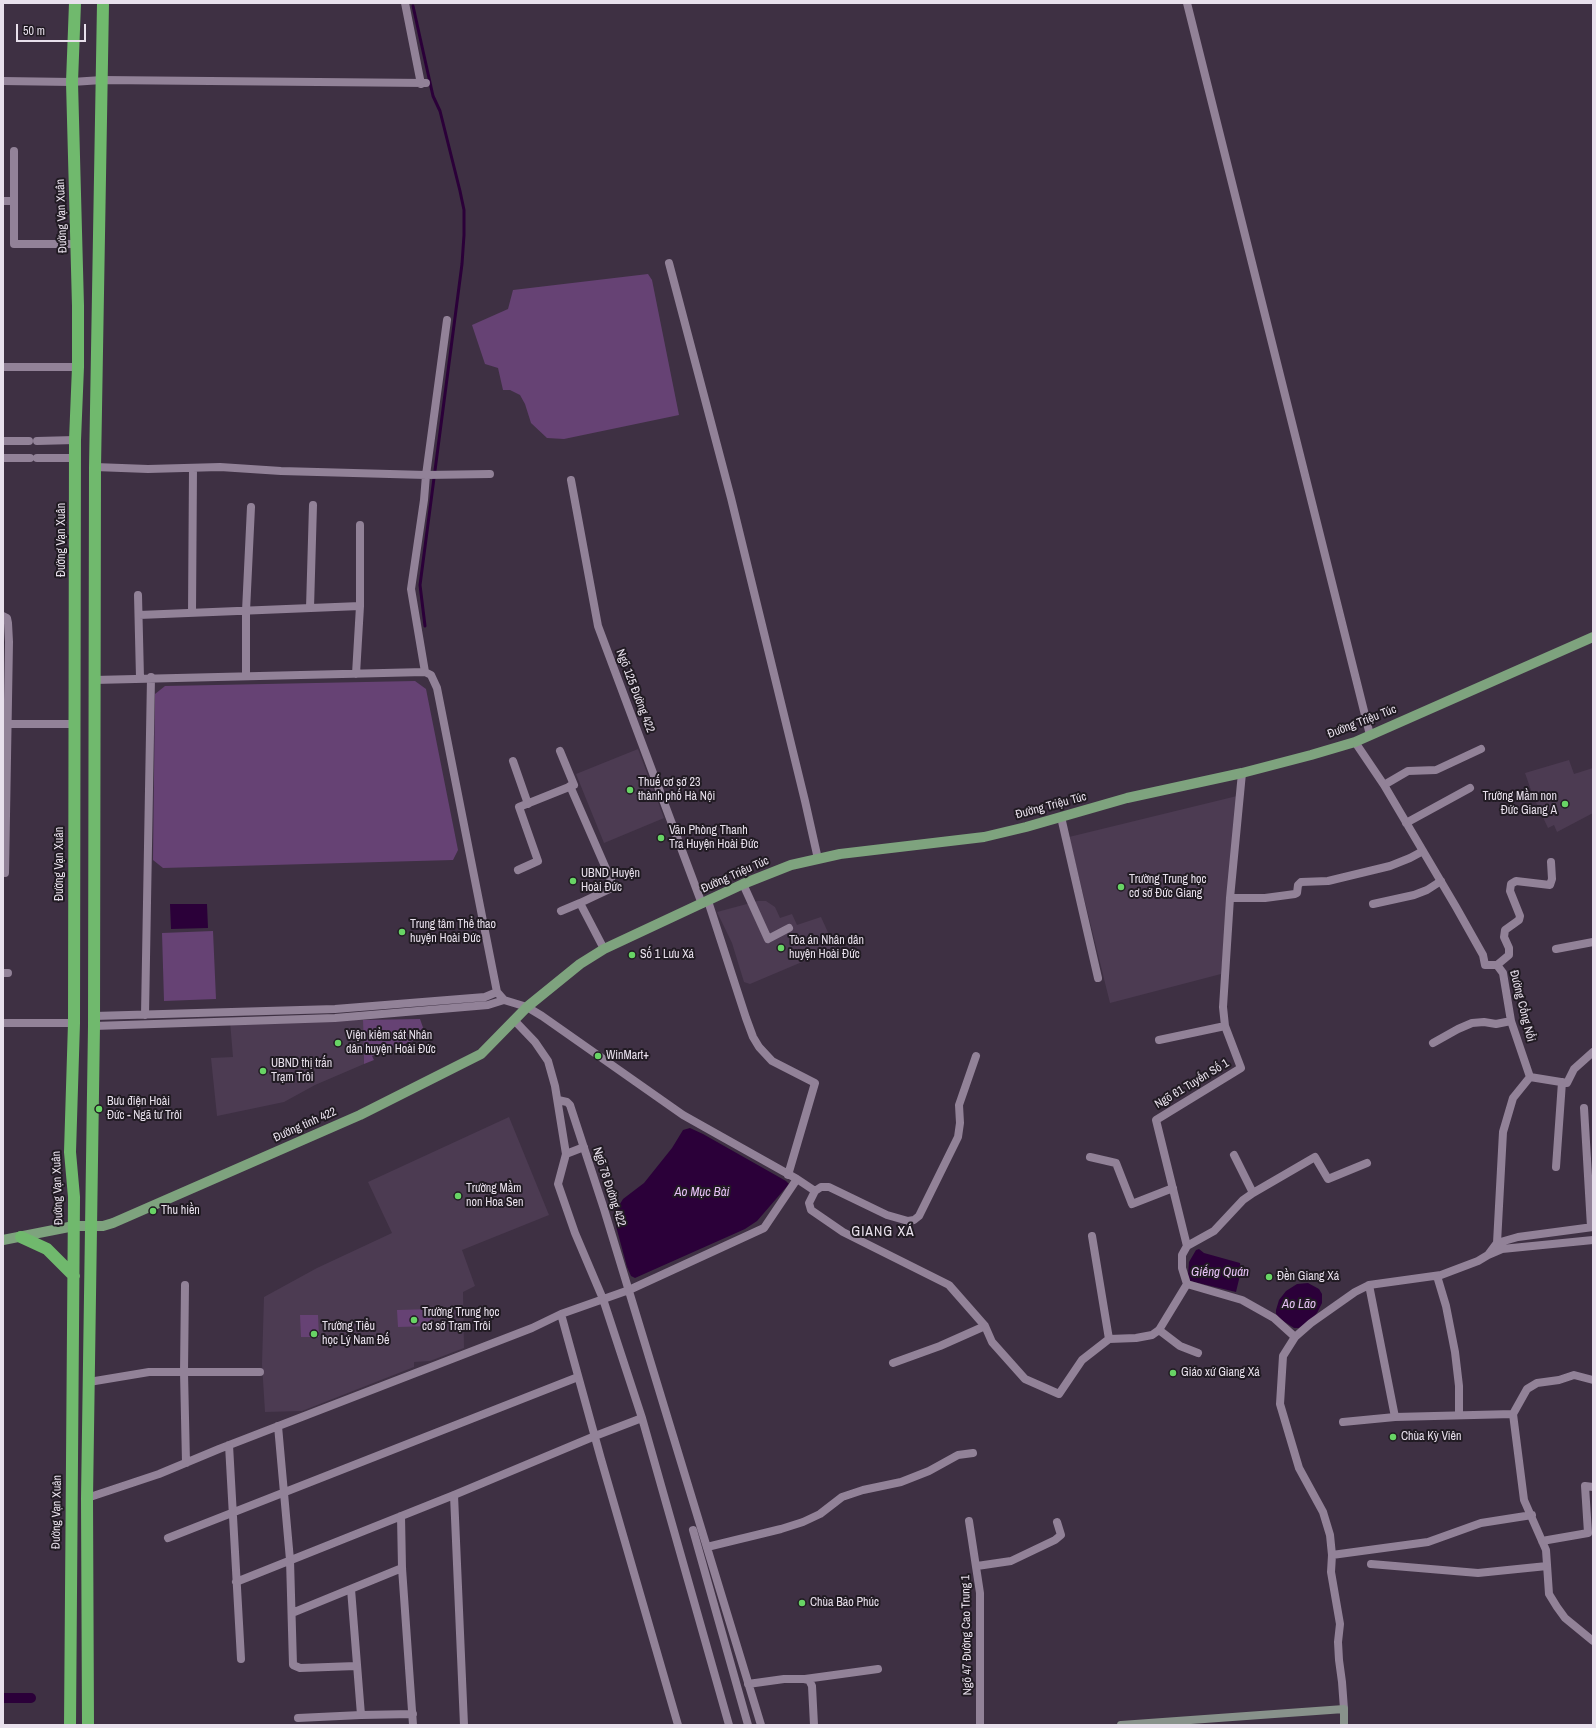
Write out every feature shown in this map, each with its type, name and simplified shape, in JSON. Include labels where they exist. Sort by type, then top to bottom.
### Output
[{"type":"highway","name":"Đường Vạn Xuân","points":[[70,1725],[74,1197],[70,1152],[74,1023],[75,440],[78,367],[72,82],[75,3]]},
{"type":"highway","points":[[88,1725],[87,1498],[94,1021],[95,467],[102,3]]},
{"type":"highway","points":[[74,853],[94,852]]},
{"type":"highway","points":[[21,1237],[47,1249],[74,1276]]},
{"type":"highway","points":[[70,1656],[88,1658]]},
{"type":"main road","name":"Đường Triệu Túc","points":[[527,1008],[580,964],[604,949],[743,884],[791,865],[840,854],[984,837],[1061,818],[1127,798],[1242,773],[1355,742],[1593,637]]},
{"type":"main road","name":"Đường tỉnh 422","points":[[3,1240],[74,1226],[103,1226],[113,1223],[360,1115],[481,1054],[527,1008]]},
{"type":"street","points":[[3,81],[72,82],[102,80],[424,84],[405,3]]},
{"type":"street","points":[[1187,3],[1370,735]]},
{"type":"street","points":[[14,151],[14,244],[76,244]]},
{"type":"street","points":[[3,201],[14,201]]},
{"type":"street","points":[[669,263],[731,498],[806,801],[818,859]]},
{"type":"street","points":[[425,672],[411,589],[447,320]]},
{"type":"street","points":[[3,367],[78,367]]},
{"type":"street","points":[[3,441],[75,440]]},
{"type":"street","points":[[3,458],[76,458]]},
{"type":"street","points":[[95,467],[220,467],[281,471],[426,475],[490,474]]},
{"type":"street","points":[[192,613],[193,468]]},
{"type":"street","name":"Ngõ 125 Đường 422","points":[[571,480],[598,626],[705,902],[753,1037],[759,1047],[772,1061],[815,1083],[788,1175]]},
{"type":"street","points":[[310,608],[312,506]]},
{"type":"street","points":[[246,676],[246,611],[251,507]]},
{"type":"street","points":[[356,674],[360,606],[360,525]]},
{"type":"street","points":[[138,595],[140,678]]},
{"type":"street","points":[[139,615],[360,606]]},
{"type":"street","points":[[3,616],[7,618],[8,623],[5,724],[5,867]]},
{"type":"street","points":[[94,680],[151,677],[425,672],[431,675],[437,688],[497,992],[504,1000],[527,1008],[542,1016],[683,1115],[797,1179],[815,1191]]},
{"type":"street","points":[[145,1015],[151,677]]},
{"type":"street","points":[[5,724],[75,724]]},
{"type":"street","name":"Đường Cổng Nổi","points":[[1355,742],[1384,785],[1441,881],[1482,955],[1485,965],[1497,965],[1503,973],[1511,1021],[1530,1078]]},
{"type":"street","points":[[1384,785],[1408,771],[1436,770],[1481,749]]},
{"type":"street","points":[[518,870],[538,861],[519,807],[574,785],[560,751]]},
{"type":"street","points":[[513,761],[528,804]]},
{"type":"street","points":[[1159,1040],[1225,1026],[1223,1007],[1224,976],[1242,773]]},
{"type":"street","points":[[561,911],[614,887],[570,786]]},
{"type":"street","points":[[1406,822],[1470,788]]},
{"type":"street","points":[[1061,818],[1098,978]]},
{"type":"street","points":[[1230,898],[1265,898],[1295,894],[1297,893],[1298,885],[1301,882],[1328,881],[1357,872],[1390,866],[1423,851]]},
{"type":"street","points":[[1497,965],[1509,955],[1509,948],[1504,937],[1505,930],[1519,920],[1520,916],[1510,891],[1511,884],[1516,881],[1550,885],[1552,879],[1551,862]]},
{"type":"street","points":[[1373,904],[1414,895],[1427,890],[1441,881]]},
{"type":"street","points":[[743,884],[768,939],[789,928]]},
{"type":"street","points":[[580,903],[604,949]]},
{"type":"street","points":[[1556,949],[1593,942]]},
{"type":"street","points":[[94,1021],[145,1015],[335,1009],[485,996],[497,992]]},
{"type":"street","points":[[94,1021],[336,1018],[488,1005],[504,1000]]},
{"type":"street","points":[[514,1020],[535,1042],[548,1061],[558,1100],[566,1154],[558,1184],[575,1233],[603,1300],[642,1418],[729,1725]]},
{"type":"street","points":[[1433,1043],[1472,1023],[1484,1022],[1496,1024],[1511,1021]]},
{"type":"street","points":[[3,1023],[74,1023]]},
{"type":"street","name":"Ngõ 61 Tuyến Số 1","points":[[1173,1188],[1156,1120],[1241,1068],[1225,1026]]},
{"type":"street","points":[[1488,1255],[1497,1242],[1503,1132],[1513,1098],[1530,1078],[1567,1083],[1574,1069],[1593,1052]]},
{"type":"street","points":[[976,1056],[960,1105],[958,1137],[919,1216],[914,1220],[908,1221],[887,1215],[829,1187],[821,1187],[815,1191],[809,1203],[811,1210],[815,1214],[843,1232],[949,1285],[985,1326],[992,1342],[1025,1379],[1059,1394],[1082,1360],[1109,1339],[1136,1338],[1152,1335],[1159,1330],[1187,1284],[1182,1268],[1182,1255],[1187,1246],[1214,1231],[1243,1200],[1315,1157],[1328,1178],[1367,1163]]},
{"type":"street","points":[[1556,1167],[1562,1082]]},
{"type":"street","name":"Ngõ 78 Đường 422","points":[[558,1100],[567,1102],[570,1105],[584,1147],[761,1725]]},
{"type":"street","points":[[1497,1242],[1518,1237],[1592,1227],[1584,1108]]},
{"type":"street","points":[[566,1154],[584,1147]]},
{"type":"street","points":[[1234,1155],[1253,1193]]},
{"type":"street","points":[[1090,1157],[1116,1163],[1132,1204],[1173,1188],[1187,1246]]},
{"type":"street","points":[[87,1498],[159,1474],[229,1445],[532,1328],[561,1314],[629,1290],[764,1228],[797,1179]]},
{"type":"street","points":[[1092,1236],[1109,1339]]},
{"type":"street","points":[[1344,1725],[1342,1716],[1344,1709],[1342,1682],[1338,1648],[1340,1624],[1331,1572],[1332,1555],[1330,1535],[1323,1512],[1299,1468],[1280,1404],[1282,1356],[1295,1337],[1311,1323],[1354,1292],[1369,1285],[1437,1276],[1478,1261],[1502,1249],[1593,1240]]},
{"type":"street","points":[[1437,1276],[1446,1306],[1455,1352],[1459,1386],[1459,1415]]},
{"type":"street","points":[[185,1284],[184,1372],[186,1463]]},
{"type":"street","points":[[1187,1284],[1242,1300],[1274,1318],[1295,1337]]},
{"type":"street","points":[[1369,1285],[1395,1417]]},
{"type":"street","points":[[561,1314],[594,1436],[678,1725]]},
{"type":"street","points":[[893,1363],[940,1346],[985,1326]]},
{"type":"street","points":[[1159,1330],[1180,1346],[1198,1353]]},
{"type":"street","points":[[89,1382],[149,1372],[260,1372]]},
{"type":"street","points":[[1593,1380],[1574,1376],[1537,1383],[1527,1389],[1513,1414],[1524,1500],[1532,1515],[1546,1550],[1549,1594],[1556,1607],[1565,1618],[1593,1641]]},
{"type":"street","points":[[168,1538],[578,1377]]},
{"type":"street","points":[[1343,1422],[1395,1417],[1513,1414]]},
{"type":"street","points":[[236,1582],[454,1495],[594,1436],[642,1418]]},
{"type":"street","points":[[278,1426],[290,1560],[293,1661],[295,1667],[300,1668],[356,1666]]},
{"type":"street","points":[[229,1445],[241,1659]]},
{"type":"street","points":[[707,1547],[781,1529],[803,1522],[820,1514],[842,1497],[863,1490],[901,1482],[930,1470],[958,1455],[973,1453]]},
{"type":"street","points":[[1542,1541],[1591,1532],[1585,1486],[1593,1487]]},
{"type":"street","points":[[454,1495],[464,1725]]},
{"type":"street","points":[[1332,1555],[1428,1542],[1481,1523],[1532,1515]]},
{"type":"street","points":[[400,1516],[402,1568],[413,1725]]},
{"type":"street","name":"Ngõ 47 Đường Cao Trung 1","points":[[969,1521],[980,1593],[980,1725]]},
{"type":"street","points":[[977,1566],[1010,1561],[1055,1540],[1061,1535],[1057,1522]]},
{"type":"street","points":[[693,1530],[748,1725]]},
{"type":"street","points":[[1371,1564],[1478,1573],[1547,1566]]},
{"type":"street","points":[[292,1613],[402,1568]]},
{"type":"street","points":[[351,1589],[361,1715]]},
{"type":"street","points":[[748,1684],[784,1679],[805,1679],[878,1669]]},
{"type":"street","points":[[805,1679],[810,1682],[812,1686],[814,1725]]},
{"type":"street","points":[[1121,1725],[1161,1724],[1344,1709]]},
{"type":"street","points":[[298,1718],[412,1714]]},
{"type":"shaded area","points":[[648,274],[652,280],[679,415],[564,439],[547,438],[531,423],[525,404],[520,395],[510,390],[503,390],[498,368],[485,364],[472,325],[508,309],[513,290]]},
{"type":"shaded area","points":[[415,681],[426,689],[458,850],[453,860],[163,868],[153,860],[155,694],[165,686]]},
{"type":"shaded area","points":[[638,749],[664,818],[604,843],[576,774]]},
{"type":"shaded area","name":"Trường Mầm non Đức Giang A","points":[[1569,760],[1574,774],[1593,768],[1593,813],[1557,832],[1554,825],[1548,828],[1533,796],[1525,773]]},
{"type":"shaded area","points":[[1237,796],[1221,974],[1110,1003],[1069,837]]},
{"type":"shaded area","points":[[758,901],[766,901],[775,907],[780,918],[792,914],[797,925],[821,917],[835,948],[750,984],[744,982],[732,943],[717,912]]},
{"type":"shaded area","points":[[213,931],[216,999],[164,1001],[162,933]]},
{"type":"shaded area","points":[[420,1019],[426,1036],[372,1056],[374,1060],[364,1064],[363,1020]]},
{"type":"shaded area","name":"UBND thị trấn Trạm Trôi","points":[[363,1020],[364,1064],[315,1085],[284,1102],[217,1116],[211,1058],[233,1057],[230,1021]]},
{"type":"shaded area","points":[[509,1117],[549,1215],[462,1250],[475,1286],[463,1292],[464,1348],[430,1361],[414,1362],[414,1367],[302,1411],[265,1412],[262,1364],[264,1297],[317,1268],[392,1233],[368,1182]]},
{"type":"shaded area","points":[[432,1309],[433,1326],[398,1327],[397,1310]]},
{"type":"shaded area","points":[[300,1315],[318,1315],[319,1337],[301,1337]]},
{"type":"water","points":[[170,904],[207,904],[208,928],[171,929]]},
{"type":"water","name":"Ao Mục Bài","points":[[690,1128],[789,1184],[757,1221],[745,1229],[635,1278],[631,1276],[627,1267],[616,1226],[618,1207],[623,1199],[644,1183],[672,1148],[683,1130]]},
{"type":"water","name":"Giếng Quán","points":[[1199,1249],[1204,1253],[1240,1263],[1241,1271],[1236,1292],[1190,1281],[1188,1275],[1189,1262],[1196,1250]]},
{"type":"water","name":"Ao Lão","points":[[1308,1283],[1319,1289],[1322,1294],[1322,1303],[1317,1313],[1310,1321],[1299,1328],[1294,1328],[1280,1319],[1276,1314],[1279,1300],[1286,1291],[1297,1284]]},
{"type":"waterway","points":[[413,6],[433,96],[440,111],[464,210],[462,264],[420,585],[425,626]]},
{"type":"waterway","points":[[3,1698],[31,1698]]},
{"type":"place","name":"Thuế cơ sở 23 thành phố Hà Nội","points":[[630,790]]},
{"type":"place","name":"Trường Mầm non Đức Giang A","points":[[1565,804]]},
{"type":"place","name":"Văn Phòng Thanh Tra Huyện Hoài Đức","points":[[661,838]]},
{"type":"place","name":"UBND Huyện Hoài Đức","points":[[573,881]]},
{"type":"place","name":"Trường Trung học cơ sở Đức Giang","points":[[1121,887]]},
{"type":"place","name":"Trung tâm Thể thao huyện Hoài Đức","points":[[402,932]]},
{"type":"place","name":"Tòa án Nhân dân huyện Hoài Đức","points":[[781,948]]},
{"type":"place","name":"Số 1 Lưu Xá","points":[[632,955]]},
{"type":"place","name":"Viện kiểm sát Nhân dân huyện Hoài Đức","points":[[338,1043]]},
{"type":"place","name":"WinMart+","points":[[598,1056]]},
{"type":"place","name":"UBND thị trấn Trạm Trôi","points":[[263,1071]]},
{"type":"place","name":"Bưu điện Hoài Đức - Ngã tư Trôi","points":[[99,1109]]},
{"type":"place","name":"Trường Mầm non Hoa Sen","points":[[458,1196]]},
{"type":"place","name":"Thu hiền","points":[[153,1211]]},
{"type":"place","name":"Đền Giang Xá","points":[[1269,1277]]},
{"type":"place","name":"Trường Trung học cơ sở Trạm Trôi","points":[[414,1320]]},
{"type":"place","name":"Trường Tiểu học Lý Nam Đế","points":[[314,1334]]},
{"type":"place","name":"Giáo xứ Giang Xá","points":[[1173,1373]]},
{"type":"place","name":"Chùa Kỳ Viên","points":[[1393,1437]]},
{"type":"place","name":"Chùa Bảo Phúc","points":[[802,1603]]},
{"type":"district","name":"GIANG XÁ","points":[[883,1232]]}]
